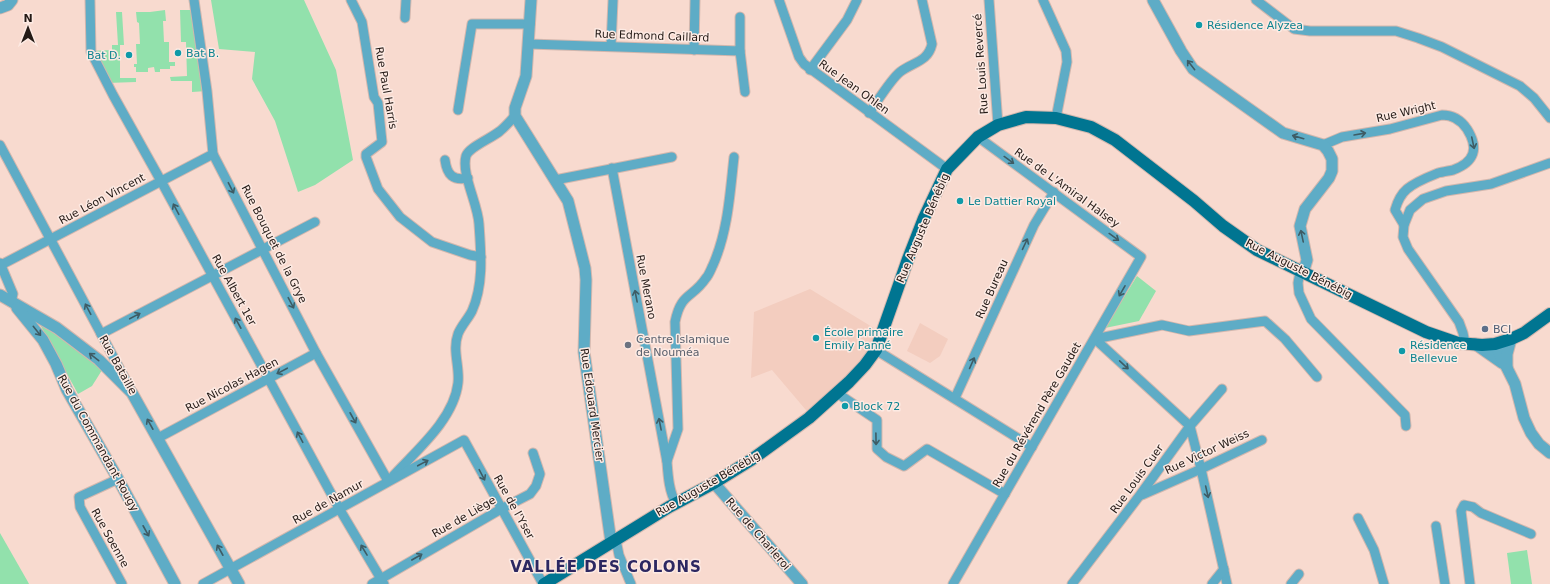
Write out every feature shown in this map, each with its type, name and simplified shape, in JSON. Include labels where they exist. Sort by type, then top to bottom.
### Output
[{"type":"main road","name":"Rue Auguste Bénébig","points":[[544,584],[676,503],[714,483],[780,441],[809,418],[865,365],[876,350],[924,218],[947,169],[978,137],[998,125],[1026,117],[1056,118],[1091,127],[1115,140],[1238,237],[1257,250],[1426,332],[1447,340],[1470,344],[1494,344],[1524,333],[1550,314]]},
{"type":"street","points":[[0,8],[8,5],[12,0]]},
{"type":"street","name":"Rue Albert 1er","points":[[90,0],[92,52],[113,95],[340,510],[382,581]]},
{"type":"street","name":"Rue Bouquet de la Grye","points":[[194,0],[207,91],[213,154],[316,353],[388,481]]},
{"type":"street","name":"Rue Paul Harris","points":[[351,0],[362,22],[374,97],[378,103],[382,142],[366,154],[366,157],[378,189],[400,217],[432,242],[470,255],[481,257]]},
{"type":"street","points":[[405,18],[406,0]]},
{"type":"street","points":[[388,481],[446,416],[456,397],[458,381],[455,346],[456,340],[457,335],[472,311],[478,291],[481,257],[479,217],[464,166],[467,155],[472,149],[500,131],[515,116],[515,108],[526,76],[531,0]]},
{"type":"street","points":[[611,46],[613,0]]},
{"type":"street","points":[[694,50],[695,0]]},
{"type":"street","name":"Rue Jean Ohlen","points":[[779,0],[799,57],[810,70],[947,169]]},
{"type":"street","points":[[810,70],[847,20],[857,0]]},
{"type":"street","points":[[869,113],[899,73],[925,58],[931,51],[932,44],[922,0]]},
{"type":"street","name":"Rue Louis Revercé","points":[[989,0],[998,125]]},
{"type":"street","points":[[1042,0],[1066,51],[1067,62],[1056,118]]},
{"type":"street","points":[[1153,0],[1181,51],[1193,69],[1283,133],[1323,145],[1332,158],[1332,171],[1325,184],[1305,208],[1302,217],[1300,226],[1307,260],[1306,267],[1298,283],[1299,293],[1311,319],[1405,416],[1406,426]]},
{"type":"street","points":[[1256,0],[1294,29],[1310,31],[1396,32],[1442,47],[1520,86],[1534,98],[1550,118]]},
{"type":"street","points":[[740,18],[740,51],[745,92]]},
{"type":"street","points":[[458,110],[472,24],[530,24]]},
{"type":"street","name":"Rue Edmond Caillard","points":[[529,44],[740,51]]},
{"type":"street","name":"Rue Wright","points":[[1323,145],[1342,138],[1390,129],[1442,115],[1449,115],[1460,121],[1474,141],[1473,153],[1469,160],[1463,165],[1452,170],[1438,173],[1416,183],[1407,189],[1397,203],[1395,210],[1404,225]]},
{"type":"street","name":"Rue Edouard Mercier","points":[[515,116],[568,201],[585,268],[584,352],[614,541]]},
{"type":"street","name":"Rue de L'Amiral Halsey","points":[[978,137],[1141,257]]},
{"type":"street","name":"Rue Bataille","points":[[0,145],[132,393],[239,584]]},
{"type":"street","name":"Rue Léon Vincent","points":[[1,264],[213,154]]},
{"type":"street","points":[[554,180],[672,157]]},
{"type":"street","points":[[667,462],[678,430],[675,322],[677,310],[682,300],[706,278],[719,251],[728,209],[734,157]]},
{"type":"street","points":[[445,160],[449,172],[454,178],[459,180],[468,178]]},
{"type":"street","points":[[1507,368],[1496,358],[1470,344],[1456,317],[1408,250],[1404,237],[1404,225],[1410,210],[1423,199],[1446,191],[1491,184],[1550,163]]},
{"type":"street","name":"Rue Merano","points":[[612,168],[673,499],[676,503]]},
{"type":"street","name":"Rue Bureau","points":[[956,398],[1034,225],[1054,192]]},
{"type":"street","points":[[101,334],[315,222]]},
{"type":"street","name":"Rue du Révérend Père Gaudet","points":[[953,584],[1141,257]]},
{"type":"street","points":[[1,264],[13,294],[11,302]]},
{"type":"street","points":[[0,296],[57,328],[99,360],[132,393]]},
{"type":"street","name":"Rue du Commandant Rougy","points":[[11,302],[43,340],[56,364],[67,390],[176,584]]},
{"type":"street","points":[[1447,340],[1457,334],[1459,330],[1456,317]]},
{"type":"street","points":[[1095,339],[1162,325],[1189,331],[1265,321],[1285,339],[1317,377]]},
{"type":"street","points":[[1095,339],[1190,426],[1227,584]]},
{"type":"street","points":[[1507,368],[1507,354],[1511,339]]},
{"type":"street","points":[[1494,344],[1515,384],[1524,418],[1531,432],[1539,444],[1550,453]]},
{"type":"street","points":[[876,350],[956,398],[1032,447]]},
{"type":"street","name":"Rue Nicolas Hagen","points":[[158,438],[316,353]]},
{"type":"street","name":"Rue Louis Cuer","points":[[1072,584],[1140,495],[1190,426],[1222,389]]},
{"type":"street","points":[[836,393],[876,420],[876,449],[886,457],[904,466],[927,449],[1005,494]]},
{"type":"street","name":"Rue de Namur","points":[[203,584],[340,510],[388,481],[464,440]]},
{"type":"street","name":"Rue de l'Yser","points":[[464,440],[544,584]]},
{"type":"street","name":"Rue Victor Weiss","points":[[1140,495],[1201,469],[1262,440]]},
{"type":"street","name":"Rue de Liège","points":[[372,584],[382,581],[501,509],[530,494],[536,486],[540,474],[533,453]]},
{"type":"street","name":"Rue Soenne","points":[[118,479],[79,497],[80,507],[122,584]]},
{"type":"street","name":"Rue de Charleroi","points":[[714,483],[802,584]]},
{"type":"street","points":[[1470,584],[1461,515],[1464,505],[1473,507],[1481,513],[1531,534]]},
{"type":"street","points":[[1358,518],[1374,550],[1384,584]]},
{"type":"street","points":[[1436,526],[1444,584]]},
{"type":"street","points":[[614,541],[630,584]]},
{"type":"street","points":[[1212,584],[1224,569]]},
{"type":"street","points":[[1291,584],[1299,574]]},
{"type":"shaded area","points":[[810,289],[882,333],[876,350],[811,416],[772,370],[751,378],[754,312]]},
{"type":"shaded area","points":[[920,323],[948,339],[940,356],[930,363],[907,351]]},
{"type":"green space","points":[[211,0],[304,0],[336,70],[353,160],[315,185],[298,192],[275,121],[252,79],[255,52],[219,49]]},
{"type":"green space","points":[[165,10],[166,21],[163,21],[164,42],[169,42],[169,62],[175,62],[175,66],[170,66],[170,69],[160,69],[160,72],[155,72],[154,67],[148,68],[148,72],[136,72],[136,67],[134,67],[134,64],[137,64],[136,44],[140,44],[139,23],[137,22],[136,12]]},
{"type":"green space","points":[[180,10],[196,10],[207,91],[192,92],[192,81],[171,81],[170,77],[187,76],[186,42],[181,42]]},
{"type":"green space","points":[[116,12],[122,12],[124,45],[120,45],[120,78],[136,78],[136,82],[107,83],[91,51],[112,50],[112,45],[118,45]]},
{"type":"green space","points":[[1137,276],[1156,291],[1139,321],[1105,328]]},
{"type":"green space","points":[[37,319],[104,367],[92,386],[78,394]]},
{"type":"green space","points":[[0,533],[28,582],[29,584],[0,584]]},
{"type":"green space","points":[[1527,550],[1532,584],[1511,584],[1507,553]]},
{"type":"place","name":"Résidence Alyzea","points":[[1199,25]]},
{"type":"place","name":"Bat B.","points":[[178,53]]},
{"type":"place","name":"Bat D.","points":[[129,55]]},
{"type":"place","name":"Le Dattier Royal","points":[[960,201]]},
{"type":"place","name":"BCI","points":[[1485,329]]},
{"type":"place","name":"École primaire Emily Panné","points":[[816,338]]},
{"type":"place","name":"Centre Islamique de Nouméa","points":[[628,345]]},
{"type":"place","name":"Résidence Bellevue","points":[[1402,351]]},
{"type":"place","name":"Block 72","points":[[845,406]]},
{"type":"district","name":"VALLÉE DES COLONS","points":[[606,567]]}]
